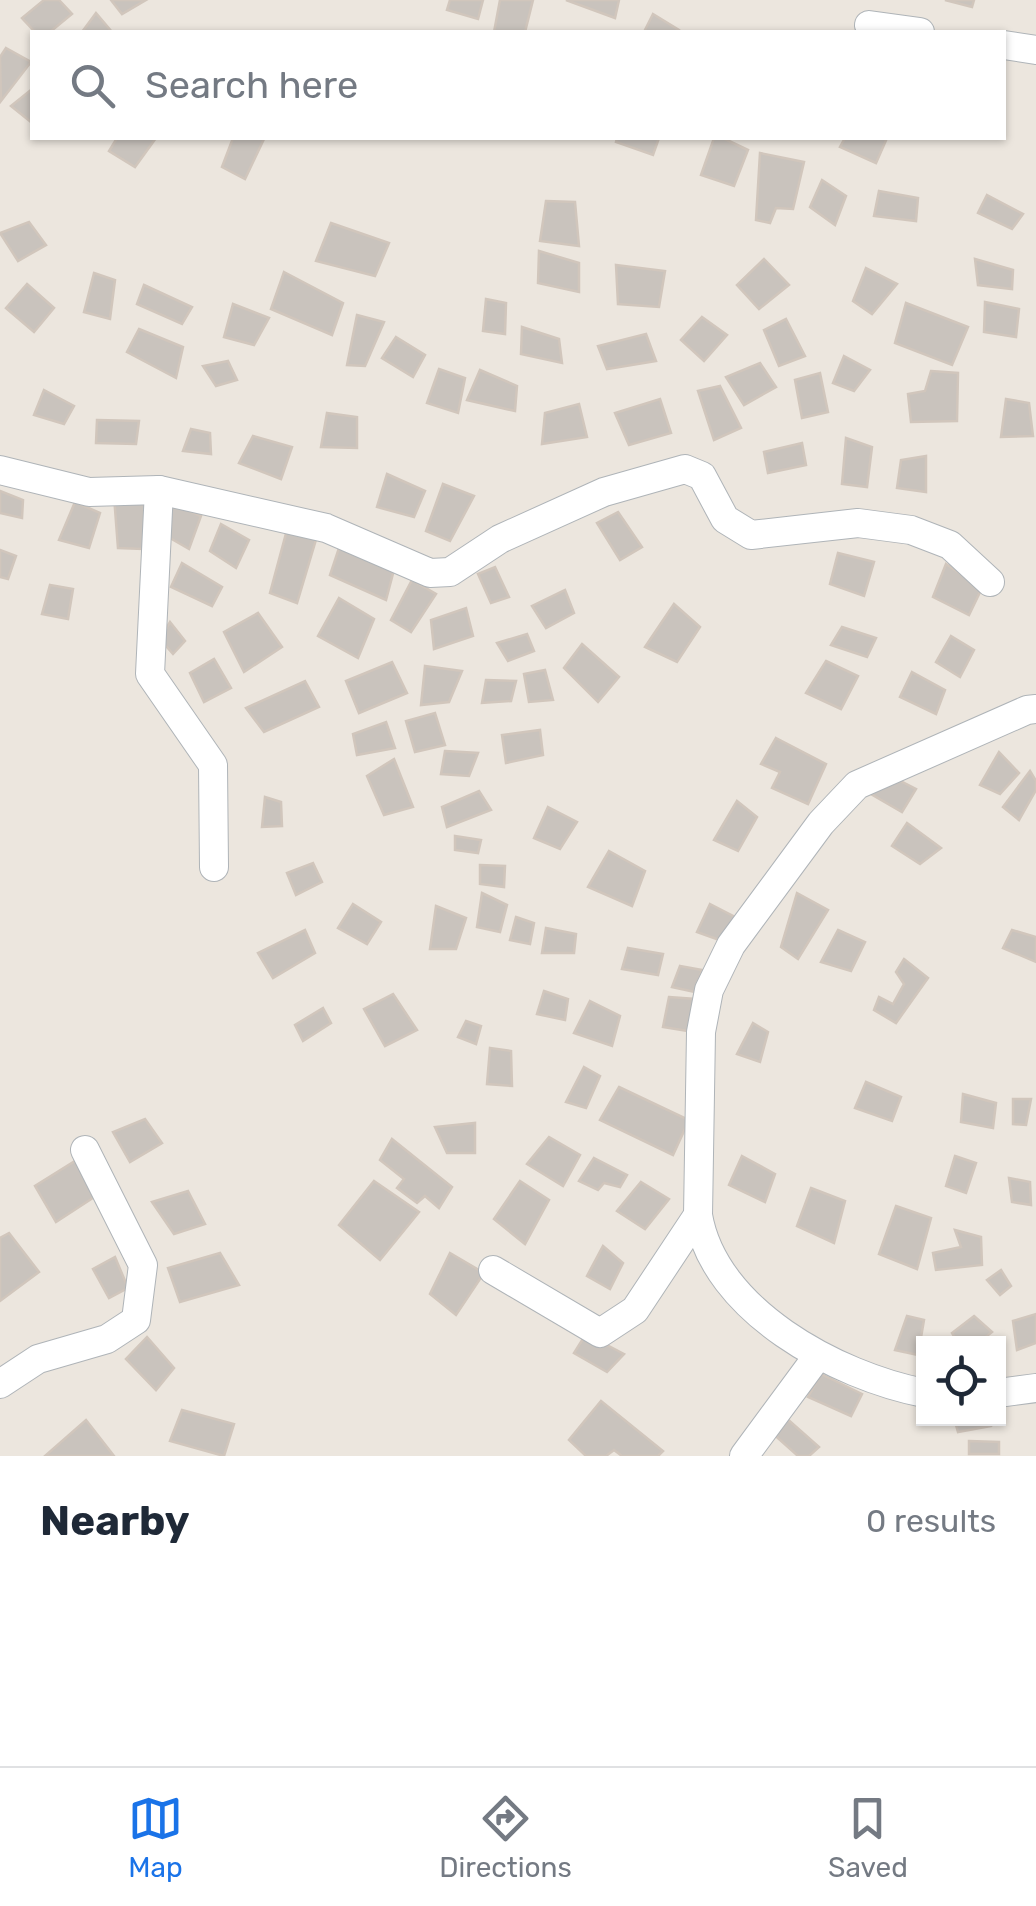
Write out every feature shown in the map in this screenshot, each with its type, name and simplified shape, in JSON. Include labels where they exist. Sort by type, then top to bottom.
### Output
[{"type":"street","points":[[869,25],[905,30]]},
{"type":"street","points":[[1006,45],[1036,50]]},
{"type":"street","points":[[0,470],[89,492],[159,490],[326,528],[430,573],[450,572],[500,539],[604,492],[684,469],[702,476],[725,519],[751,535],[858,523],[912,530],[950,545],[990,582]]},
{"type":"street","points":[[159,490],[150,674],[213,765],[214,867]]},
{"type":"street","points":[[916,1392],[885,1386],[817,1357],[749,1306],[703,1243],[698,1215],[700,1032],[709,990],[732,945],[821,823],[857,786],[1036,709]]},
{"type":"street","points":[[0,1384],[38,1359],[107,1339],[136,1320],[144,1265],[85,1150]]},
{"type":"street","points":[[493,1270],[600,1332],[636,1310],[698,1215]]},
{"type":"street","points":[[744,1456],[817,1357]]},
{"type":"street","points":[[1006,1391],[1036,1388]]},
{"type":"building","points":[[44,0],[59,0],[72,14],[52,30],[33,30],[22,18]]},
{"type":"building","points":[[111,0],[146,0],[122,14]]},
{"type":"building","points":[[450,0],[483,0],[478,19],[447,10]]},
{"type":"building","points":[[500,0],[533,0],[526,30],[494,30]]},
{"type":"building","points":[[566,0],[619,0],[615,18]]},
{"type":"building","points":[[945,0],[974,0],[972,7]]},
{"type":"building","points":[[96,13],[110,30],[83,30]]},
{"type":"building","points":[[653,14],[679,30],[645,30]]},
{"type":"building","points":[[6,48],[30,61],[1,101],[0,57]]},
{"type":"building","points":[[30,91],[30,121],[11,106]]},
{"type":"building","points":[[116,140],[155,140],[135,167],[109,151]]},
{"type":"building","points":[[232,140],[264,140],[245,179],[222,167]]},
{"type":"building","points":[[616,140],[658,140],[653,155]]},
{"type":"building","points":[[713,140],[727,140],[748,150],[734,186],[701,175]]},
{"type":"building","points":[[844,140],[886,140],[876,163],[840,147]]},
{"type":"building","points":[[760,153],[804,162],[793,209],[776,208],[770,223],[756,220]]},
{"type":"building","points":[[822,180],[846,196],[835,225],[810,207]]},
{"type":"building","points":[[879,191],[918,198],[916,221],[874,216]]},
{"type":"building","points":[[987,195],[1023,214],[1012,229],[978,213]]},
{"type":"building","points":[[546,201],[575,202],[579,246],[540,241]]},
{"type":"building","points":[[29,222],[46,245],[18,261],[0,233]]},
{"type":"building","points":[[331,223],[389,243],[375,276],[316,261]]},
{"type":"building","points":[[539,251],[579,263],[579,292],[538,283]]},
{"type":"building","points":[[764,259],[789,285],[759,309],[737,285]]},
{"type":"building","points":[[975,259],[1013,270],[1012,289],[978,285]]},
{"type":"building","points":[[616,265],[665,271],[659,307],[618,304]]},
{"type":"building","points":[[866,268],[897,284],[872,314],[853,301]]},
{"type":"building","points":[[284,272],[343,303],[332,335],[271,309]]},
{"type":"building","points":[[94,273],[115,280],[110,319],[84,312]]},
{"type":"building","points":[[27,284],[54,308],[34,332],[6,308]]},
{"type":"building","points":[[144,285],[192,307],[182,324],[137,304]]},
{"type":"building","points":[[486,299],[506,303],[505,334],[483,331]]},
{"type":"building","points":[[985,302],[1019,309],[1016,337],[984,332]]},
{"type":"building","points":[[906,303],[968,327],[952,365],[895,343]]},
{"type":"building","points":[[233,304],[269,318],[254,345],[224,337]]},
{"type":"building","points":[[357,315],[384,322],[365,366],[347,365]]},
{"type":"building","points":[[702,317],[727,335],[704,361],[681,340]]},
{"type":"building","points":[[786,319],[805,356],[779,366],[764,330]]},
{"type":"building","points":[[522,327],[559,339],[562,363],[521,354]]},
{"type":"building","points":[[139,329],[183,347],[176,378],[127,352]]},
{"type":"building","points":[[646,334],[656,361],[607,369],[598,346]]},
{"type":"building","points":[[396,337],[425,355],[413,377],[382,358]]},
{"type":"building","points":[[844,356],[870,370],[854,391],[833,383]]},
{"type":"building","points":[[228,361],[237,380],[216,386],[203,366]]},
{"type":"building","points":[[760,363],[776,387],[744,405],[726,377]]},
{"type":"building","points":[[439,369],[465,378],[458,413],[427,403]]},
{"type":"building","points":[[480,370],[517,386],[515,411],[467,400]]},
{"type":"building","points":[[931,371],[958,373],[957,421],[911,422],[908,394],[925,391]]},
{"type":"building","points":[[820,373],[828,412],[802,418],[795,380]]},
{"type":"building","points":[[720,386],[741,428],[714,440],[698,391]]},
{"type":"building","points":[[44,390],[74,406],[64,424],[34,415]]},
{"type":"building","points":[[660,399],[671,433],[629,445],[615,413]]},
{"type":"building","points":[[1006,399],[1029,403],[1033,436],[1001,437]]},
{"type":"building","points":[[579,404],[587,437],[542,444],[545,413]]},
{"type":"building","points":[[327,413],[357,417],[357,448],[321,447]]},
{"type":"building","points":[[97,420],[139,421],[136,444],[96,443]]},
{"type":"building","points":[[191,429],[210,433],[211,454],[183,451]]},
{"type":"building","points":[[253,436],[292,447],[281,479],[239,463]]},
{"type":"building","points":[[846,438],[872,447],[867,487],[842,484]]},
{"type":"building","points":[[802,443],[806,465],[768,473],[764,452]]},
{"type":"building","points":[[926,456],[926,492],[897,488],[901,460]]},
{"type":"building","points":[[387,474],[425,491],[414,517],[377,507]]},
{"type":"building","points":[[443,484],[474,496],[450,541],[426,531]]},
{"type":"building","points":[[0,491],[23,500],[22,518],[0,513]]},
{"type":"building","points":[[114,496],[151,504],[143,549],[118,548]]},
{"type":"building","points":[[75,502],[100,513],[89,548],[59,540]]},
{"type":"building","points":[[172,503],[201,516],[189,549],[163,534]]},
{"type":"building","points":[[618,512],[642,547],[620,560],[597,523]]},
{"type":"building","points":[[221,524],[249,540],[236,568],[210,551]]},
{"type":"building","points":[[288,526],[318,533],[297,603],[270,593]]},
{"type":"building","points":[[341,542],[395,566],[386,600],[330,575]]},
{"type":"building","points":[[0,550],[16,556],[8,579],[0,577]]},
{"type":"building","points":[[838,553],[874,562],[864,596],[830,584]]},
{"type":"building","points":[[182,563],[222,587],[212,606],[171,587]]},
{"type":"building","points":[[946,564],[982,588],[969,615],[933,597]]},
{"type":"building","points":[[495,567],[509,597],[491,603],[478,574]]},
{"type":"building","points":[[412,580],[436,594],[411,632],[391,620]]},
{"type":"building","points":[[50,585],[73,589],[68,619],[42,614]]},
{"type":"building","points":[[565,590],[574,613],[546,628],[532,606]]},
{"type":"building","points":[[339,598],[374,619],[358,658],[318,636]]},
{"type":"building","points":[[674,604],[700,627],[677,662],[645,647]]},
{"type":"building","points":[[466,608],[473,636],[434,649],[431,620]]},
{"type":"building","points":[[258,613],[282,647],[244,672],[224,632]]},
{"type":"building","points":[[170,622],[185,641],[173,654],[160,639]]},
{"type":"building","points":[[842,627],[876,638],[867,657],[831,645]]},
{"type":"building","points":[[527,634],[534,651],[508,661],[497,643]]},
{"type":"building","points":[[951,636],[974,650],[960,677],[936,662]]},
{"type":"building","points":[[582,644],[619,677],[598,702],[564,668]]},
{"type":"building","points":[[214,659],[231,688],[204,702],[190,673]]},
{"type":"building","points":[[826,661],[858,676],[841,709],[806,693]]},
{"type":"building","points":[[392,662],[407,693],[359,713],[346,681]]},
{"type":"building","points":[[425,666],[462,671],[449,702],[421,705]]},
{"type":"building","points":[[545,670],[553,700],[529,702],[524,674]]},
{"type":"building","points":[[912,672],[945,690],[936,714],[900,697]]},
{"type":"building","points":[[486,680],[516,681],[511,701],[482,703]]},
{"type":"building","points":[[305,681],[319,707],[264,732],[246,708]]},
{"type":"building","points":[[435,713],[445,745],[415,752],[406,721]]},
{"type":"building","points":[[386,722],[395,748],[357,755],[353,734]]},
{"type":"building","points":[[540,730],[543,755],[506,763],[502,735]]},
{"type":"building","points":[[776,738],[826,764],[808,804],[772,788],[780,772],[761,764]]},
{"type":"building","points":[[445,751],[478,753],[469,776],[441,774]]},
{"type":"building","points":[[999,752],[1019,773],[1000,794],[980,785]]},
{"type":"building","points":[[394,759],[413,807],[384,815],[367,776]]},
{"type":"building","points":[[1030,771],[1036,790],[1019,820],[1003,807]]},
{"type":"building","points":[[885,773],[916,789],[902,812],[871,794]]},
{"type":"building","points":[[479,791],[491,810],[447,827],[442,807]]},
{"type":"building","points":[[265,797],[281,802],[282,826],[262,827]]},
{"type":"building","points":[[737,801],[757,817],[738,851],[714,840]]},
{"type":"building","points":[[548,807],[577,822],[560,849],[534,838]]},
{"type":"building","points":[[907,823],[941,848],[920,864],[892,846]]},
{"type":"building","points":[[455,836],[481,840],[478,853],[455,850]]},
{"type":"building","points":[[609,851],[645,871],[632,906],[588,887]]},
{"type":"building","points":[[313,863],[322,882],[296,895],[287,873]]},
{"type":"building","points":[[480,865],[505,866],[504,887],[480,884]]},
{"type":"building","points":[[482,893],[507,905],[500,932],[477,927]]},
{"type":"building","points":[[797,893],[828,910],[798,959],[781,947]]},
{"type":"building","points":[[353,904],[381,922],[367,944],[338,928]]},
{"type":"building","points":[[710,904],[737,918],[722,941],[697,932]]},
{"type":"building","points":[[436,906],[466,918],[456,949],[430,949]]},
{"type":"building","points":[[516,917],[534,923],[530,944],[510,940]]},
{"type":"building","points":[[546,928],[576,934],[574,953],[542,953]]},
{"type":"building","points":[[305,930],[315,953],[273,978],[258,953]]},
{"type":"building","points":[[838,930],[865,942],[851,971],[821,962]]},
{"type":"building","points":[[1012,930],[1036,937],[1036,962],[1003,948]]},
{"type":"building","points":[[628,948],[663,954],[658,975],[622,969]]},
{"type":"building","points":[[904,959],[928,978],[896,1023],[874,1010],[879,997],[893,1004],[904,984],[896,972]]},
{"type":"building","points":[[680,966],[702,970],[695,992],[672,987]]},
{"type":"building","points":[[544,991],[568,999],[565,1020],[537,1014]]},
{"type":"building","points":[[393,994],[417,1030],[385,1046],[364,1009]]},
{"type":"building","points":[[669,997],[695,999],[688,1031],[663,1027]]},
{"type":"building","points":[[590,1001],[620,1016],[612,1046],[574,1033]]},
{"type":"building","points":[[323,1008],[331,1023],[303,1041],[295,1025]]},
{"type":"building","points":[[466,1021],[481,1026],[476,1044],[458,1037]]},
{"type":"building","points":[[753,1023],[768,1032],[760,1062],[737,1054]]},
{"type":"building","points":[[490,1048],[511,1051],[512,1086],[487,1084]]},
{"type":"building","points":[[584,1067],[600,1076],[586,1108],[566,1102]]},
{"type":"building","points":[[866,1082],[901,1097],[892,1121],[855,1108]]},
{"type":"building","points":[[619,1087],[689,1120],[673,1155],[600,1120]]},
{"type":"building","points":[[963,1094],[996,1103],[993,1128],[961,1122]]},
{"type":"building","points":[[1013,1099],[1031,1099],[1026,1125],[1013,1124]]},
{"type":"building","points":[[145,1119],[162,1143],[130,1162],[113,1132]]},
{"type":"building","points":[[475,1123],[475,1153],[447,1153],[435,1127]]},
{"type":"building","points":[[549,1137],[580,1155],[563,1186],[527,1164]]},
{"type":"building","points":[[392,1139],[452,1187],[439,1208],[425,1196],[417,1203],[397,1188],[404,1179],[380,1160]]},
{"type":"building","points":[[742,1156],[775,1174],[765,1202],[729,1185]]},
{"type":"building","points":[[955,1156],[976,1163],[966,1193],[946,1186]]},
{"type":"building","points":[[594,1158],[627,1175],[620,1187],[604,1183],[598,1190],[579,1181]]},
{"type":"building","points":[[75,1161],[99,1194],[56,1222],[35,1186]]},
{"type":"building","points":[[1009,1178],[1030,1182],[1031,1205],[1012,1202]]},
{"type":"building","points":[[374,1181],[419,1212],[380,1260],[339,1225]]},
{"type":"building","points":[[520,1181],[549,1200],[525,1244],[494,1219]]},
{"type":"building","points":[[641,1182],[669,1199],[645,1229],[617,1211]]},
{"type":"building","points":[[811,1188],[845,1201],[834,1243],[797,1226]]},
{"type":"building","points":[[188,1191],[205,1224],[174,1234],[152,1202]]},
{"type":"building","points":[[896,1206],[931,1218],[917,1269],[879,1254]]},
{"type":"building","points":[[955,1230],[981,1237],[982,1265],[936,1270],[933,1253],[961,1247]]},
{"type":"building","points":[[9,1233],[39,1272],[0,1301],[0,1238]]},
{"type":"building","points":[[603,1246],[623,1263],[610,1289],[587,1276]]},
{"type":"building","points":[[220,1253],[239,1285],[180,1302],[168,1268]]},
{"type":"building","points":[[450,1253],[484,1273],[456,1315],[430,1294]]},
{"type":"building","points":[[115,1257],[128,1288],[109,1298],[93,1269]]},
{"type":"building","points":[[1001,1270],[1011,1286],[1000,1295],[987,1280]]},
{"type":"building","points":[[1036,1314],[1036,1343],[1017,1350],[1013,1321]]},
{"type":"building","points":[[907,1316],[924,1320],[921,1336],[916,1336],[916,1355],[895,1350]]},
{"type":"building","points":[[974,1316],[992,1332],[987,1336],[952,1333]]},
{"type":"building","points":[[586,1334],[624,1354],[607,1372],[574,1353]]},
{"type":"building","points":[[147,1337],[174,1368],[156,1390],[126,1359]]},
{"type":"building","points":[[821,1374],[862,1394],[851,1416],[808,1397]]},
{"type":"building","points":[[601,1401],[663,1451],[658,1456],[622,1456],[614,1450],[606,1456],[586,1456],[569,1440]]},
{"type":"building","points":[[182,1410],[234,1424],[224,1456],[170,1441]]},
{"type":"building","points":[[785,1417],[819,1447],[809,1456],[798,1456],[771,1432]]},
{"type":"building","points":[[86,1420],[114,1456],[45,1456]]},
{"type":"building","points":[[956,1426],[991,1426],[958,1432]]},
{"type":"building","points":[[969,1441],[999,1442],[999,1454],[969,1454]]}]
